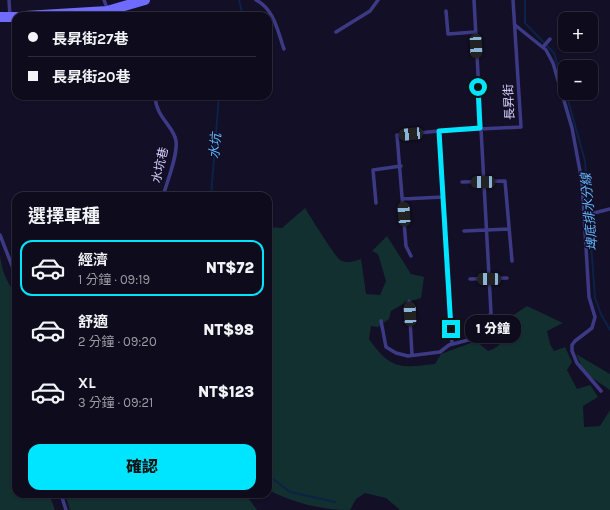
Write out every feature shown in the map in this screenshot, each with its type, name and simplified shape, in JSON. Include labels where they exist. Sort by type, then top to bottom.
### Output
[{"type":"main road","points":[[113,12],[145,0]]},
{"type":"lane","points":[[9,0],[9,17]]},
{"type":"lane","points":[[104,0],[107,12]]},
{"type":"lane","points":[[256,0],[262,3],[269,12]]},
{"type":"lane","points":[[336,32],[370,11],[378,0]]},
{"type":"lane","points":[[381,321],[386,347],[396,353],[408,356],[440,352],[452,344],[472,338],[480,332],[491,313],[474,0]]},
{"type":"lane","name":"長昇街","points":[[401,166],[397,135],[480,128],[521,127],[513,0]]},
{"type":"lane","points":[[446,11],[448,34],[475,32]]},
{"type":"lane","points":[[272,17],[284,49]]},
{"type":"lane","points":[[515,25],[546,50],[552,63],[572,128],[582,182],[589,297],[595,317],[592,328],[572,345],[572,352],[577,363],[601,391]]},
{"type":"lane","points":[[543,47],[550,39]]},
{"type":"lane","name":"水坑巷","points":[[156,100],[156,107],[176,140],[175,151],[164,192]]},
{"type":"lane","points":[[439,131],[452,344]]},
{"type":"lane","points":[[376,203],[373,170],[401,166],[406,246],[411,256]]},
{"type":"lane","points":[[462,182],[505,181],[512,261]]},
{"type":"lane","points":[[403,199],[443,197]]},
{"type":"lane","points":[[584,213],[594,213],[610,209]]},
{"type":"lane","points":[[464,230],[486,231],[509,229]]},
{"type":"lane","points":[[0,235],[12,266]]},
{"type":"lane","points":[[470,279],[507,278]]},
{"type":"lane","points":[[409,301],[412,355]]},
{"type":"lane","points":[[62,498],[66,510]]},
{"type":"green space","points":[[305,208],[328,245],[340,260],[348,262],[361,259],[366,294],[380,295],[386,281],[378,254],[372,251],[387,236],[411,274],[424,277],[421,298],[405,303],[391,311],[389,319],[378,327],[371,326],[369,339],[384,357],[397,365],[413,366],[435,364],[441,354],[476,341],[488,351],[493,349],[504,338],[509,318],[527,306],[563,323],[547,331],[550,344],[554,351],[565,347],[572,362],[567,370],[577,389],[590,385],[598,397],[583,406],[584,427],[600,426],[610,410],[610,510],[400,510],[386,498],[365,493],[356,499],[350,510],[339,510],[308,505],[288,499],[272,492],[272,227],[282,228]]},
{"type":"green space","points":[[0,255],[5,276],[12,288],[12,498],[50,498],[55,510],[0,510]]},
{"type":"green space","points":[[576,354],[610,374],[610,390],[585,373]]},
{"type":"green space","points":[[66,498],[248,498],[257,510],[70,510]]},
{"type":"waterway","name":"水坑","points":[[239,0],[242,12]]},
{"type":"waterway","name":"埤底排水分線","points":[[525,0],[525,23],[554,53],[558,67]]},
{"type":"waterway","name":"水坑","points":[[211,192],[219,100]]},
{"type":"waterway","name":"埤底排水分線","points":[[568,100],[585,161],[595,298],[601,314],[610,330]]},
{"type":"waterway","name":"水坑","points":[[272,478],[290,492],[335,502]]},
{"type":"route","points":[[451,329],[439,131],[480,128],[478,87]]}]
